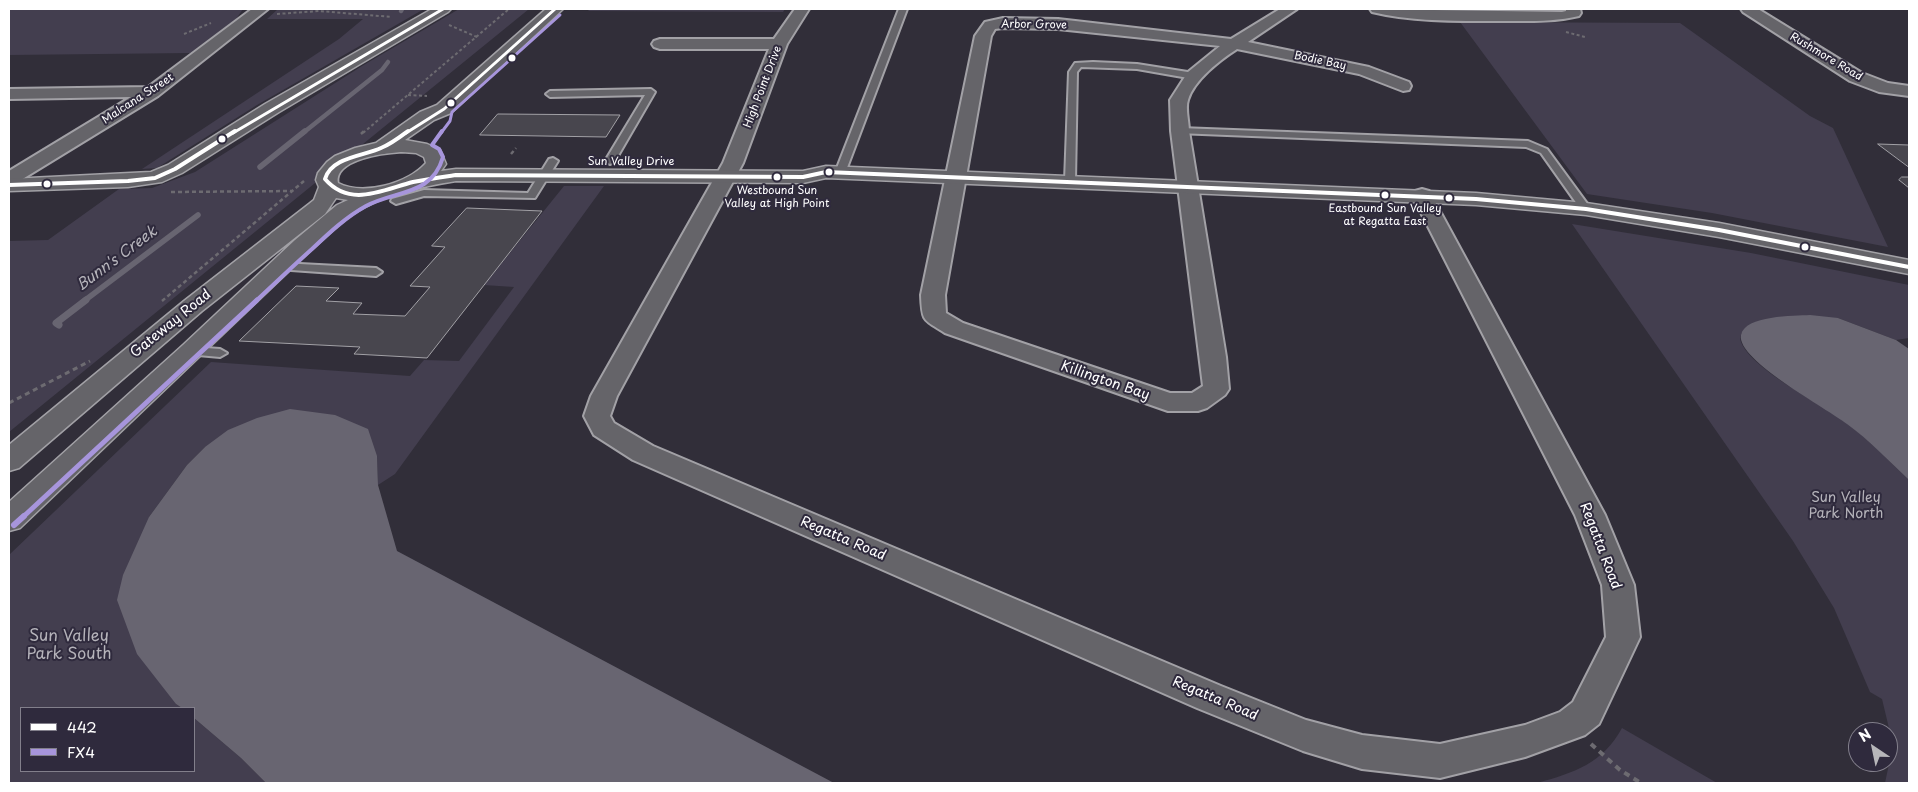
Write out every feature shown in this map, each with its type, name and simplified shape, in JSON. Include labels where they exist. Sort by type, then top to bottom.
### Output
[{"type":"street","points":[[9,184],[128,181],[159,185],[176,169],[272,108],[443,9]]},
{"type":"street","name":"Gateway Road","points":[[382,148],[427,116],[444,109],[555,9]]},
{"type":"street","name":"High Point Drive","points":[[729,170],[779,44],[802,9]]},
{"type":"street","points":[[1187,186],[1178,100],[1194,76],[1218,54],[1290,9]]},
{"type":"street","points":[[1377,9],[1437,14],[1562,16],[1574,13],[1573,9]]},
{"type":"street","name":"Rushmore Road","points":[[1748,9],[1856,77],[1885,88],[1909,91]]},
{"type":"street","name":"Malcana Street","points":[[9,179],[152,92],[256,13]]},
{"type":"street","name":"Arbor Grove","points":[[954,176],[982,36],[990,25],[1003,23],[1058,24],[1171,34],[1234,44]]},
{"type":"street","points":[[660,44],[779,44]]},
{"type":"street","name":"Bodie Bay","points":[[1234,44],[1363,70],[1403,86]]},
{"type":"street","points":[[9,94],[152,92]]},
{"type":"street","name":"Gateway Road","points":[[9,520],[331,220],[345,210],[387,197],[399,188],[417,181],[432,169],[428,153],[444,118],[444,109]]},
{"type":"street","name":"Gateway Road","points":[[387,197],[348,194],[330,187],[326,182],[327,175],[332,168],[353,156],[382,148],[402,146],[428,153]]},
{"type":"street","name":"Sun Valley Drive","points":[[428,153],[451,162],[549,168],[729,170]]},
{"type":"street","name":"Sun Valley Drive","points":[[417,181],[610,161],[804,178],[833,172],[1422,195],[1586,209],[1719,230],[1909,267]]},
{"type":"street","name":"Regatta Road","points":[[729,170],[604,396],[596,416],[604,429],[652,457],[1209,697],[1303,735],[1362,752],[1440,761],[1525,741],[1572,724],[1586,713],[1623,637],[1618,585],[1590,515],[1422,195]]},
{"type":"street","name":"Killington Bay","points":[[954,176],[933,295],[934,316],[954,328],[1168,402],[1198,402],[1216,389],[1213,357],[1187,186]]},
{"type":"street","name":"Gateway Road","points":[[9,461],[193,306],[306,219],[324,202],[330,187]]},
{"type":"lane","points":[[833,172],[903,9]]},
{"type":"lane","points":[[1070,180],[1073,72],[1078,65],[1140,66],[1194,76]]},
{"type":"lane","points":[[550,94],[651,92],[610,161]]},
{"type":"lane","points":[[1180,131],[1528,144],[1544,151],[1586,209]]},
{"type":"lane","points":[[387,197],[424,193],[531,196],[549,168]]},
{"type":"lane","points":[[281,267],[376,272]]},
{"type":"lane","points":[[192,351],[220,353]]},
{"type":"path","points":[[357,137],[510,9]]},
{"type":"path","points":[[256,13],[320,11],[399,17]]},
{"type":"path","points":[[512,154],[516,148]]},
{"type":"path","points":[[160,302],[307,179]]},
{"type":"path","points":[[159,185],[235,190],[292,191]]},
{"type":"path","points":[[9,403],[93,359]]},
{"type":"path","points":[[1572,724],[1608,760],[1641,783]]},
{"type":"green space","points":[[9,9],[243,9],[236,19],[190,53],[9,55]]},
{"type":"green space","points":[[278,9],[424,9],[257,105],[157,168],[142,169],[339,39],[363,19],[267,19]]},
{"type":"green space","points":[[459,9],[529,9],[9,432],[9,241],[48,240],[119,189],[152,188],[195,172],[362,66]]},
{"type":"green space","points":[[590,9],[785,9],[783,12],[588,11]]},
{"type":"green space","points":[[1460,22],[1680,23],[1810,116],[1833,128],[1888,247],[1712,213],[1587,194]]},
{"type":"green space","name":"Sun Valley Park South","points":[[564,186],[604,186],[395,474],[378,485],[377,456],[205,447],[187,465],[149,517],[176,704],[180,707],[20,707],[20,772],[195,772],[195,719],[241,758],[266,783],[9,783],[9,555],[211,362],[410,376],[424,360],[459,361],[514,287],[484,285]]},
{"type":"green space","name":"Sun Valley Park North","points":[[1572,224],[1751,253],[1909,285],[1909,338],[1896,340],[1838,318],[1745,328],[1740,338],[1748,353],[1759,364],[1789,386],[1847,423],[1871,443],[1909,480],[1909,783],[1885,783],[1887,772],[1898,772],[1898,722],[1888,722],[1882,699],[1870,692],[1834,608],[1793,541]]},
{"type":"green space","points":[[1622,728],[1717,783],[1537,783],[1575,770],[1597,758],[1606,750]]},
{"type":"shaded area","points":[[1810,315],[1838,318],[1896,340],[1909,349],[1909,480],[1855,430],[1767,370],[1743,345],[1741,335],[1744,328],[1751,324],[1760,320],[1782,316]]},
{"type":"shaded area","points":[[290,409],[335,415],[368,429],[377,456],[378,485],[397,551],[834,783],[266,783],[241,758],[195,719],[195,707],[180,707],[176,704],[137,654],[117,600],[123,575],[149,517],[187,465],[205,447],[228,430],[257,418]]},
{"type":"building","points":[[498,114],[620,115],[606,137],[480,135]]},
{"type":"building","points":[[1878,144],[1909,145],[1909,167]]},
{"type":"building","points":[[1902,177],[1909,177],[1909,188],[1899,180]]},
{"type":"building","points":[[467,208],[542,211],[427,358],[354,354],[360,347],[239,341],[296,286],[339,288],[326,301],[362,303],[353,314],[405,316],[430,287],[410,286],[445,247],[432,246]]},
{"type":"waterway","name":"Bunn's Creek","points":[[303,133],[382,70],[388,62]]},
{"type":"waterway","name":"Bunn's Creek","points":[[260,167],[305,131]]},
{"type":"waterway","name":"Bunn's Creek","points":[[84,301],[198,215]]},
{"type":"waterway","name":"Bunn's Creek","points":[[59,325],[56,323],[86,300]]},
{"type":"transit line","name":"442","points":[[9,185],[128,181],[155,178],[175,169],[272,108],[443,9]]},
{"type":"transit line","name":"442","points":[[555,9],[444,109],[382,148],[356,156],[334,166],[327,172],[325,179],[333,188],[343,193],[354,195],[378,192],[413,182],[456,175],[803,177],[826,172],[1476,199],[1586,209],[1719,230],[1909,267]]},
{"type":"transit line","name":"FX4","points":[[14,525],[336,227],[367,205],[415,189],[434,177],[440,168],[443,157],[439,149],[432,145],[450,121],[452,112],[560,15]]},
{"type":"place","name":"Westbound Sun Valley at High Point","points":[[777,177]]},
{"type":"place","name":"Eastbound Sun Valley at Regatta East","points":[[1385,195]]}]
